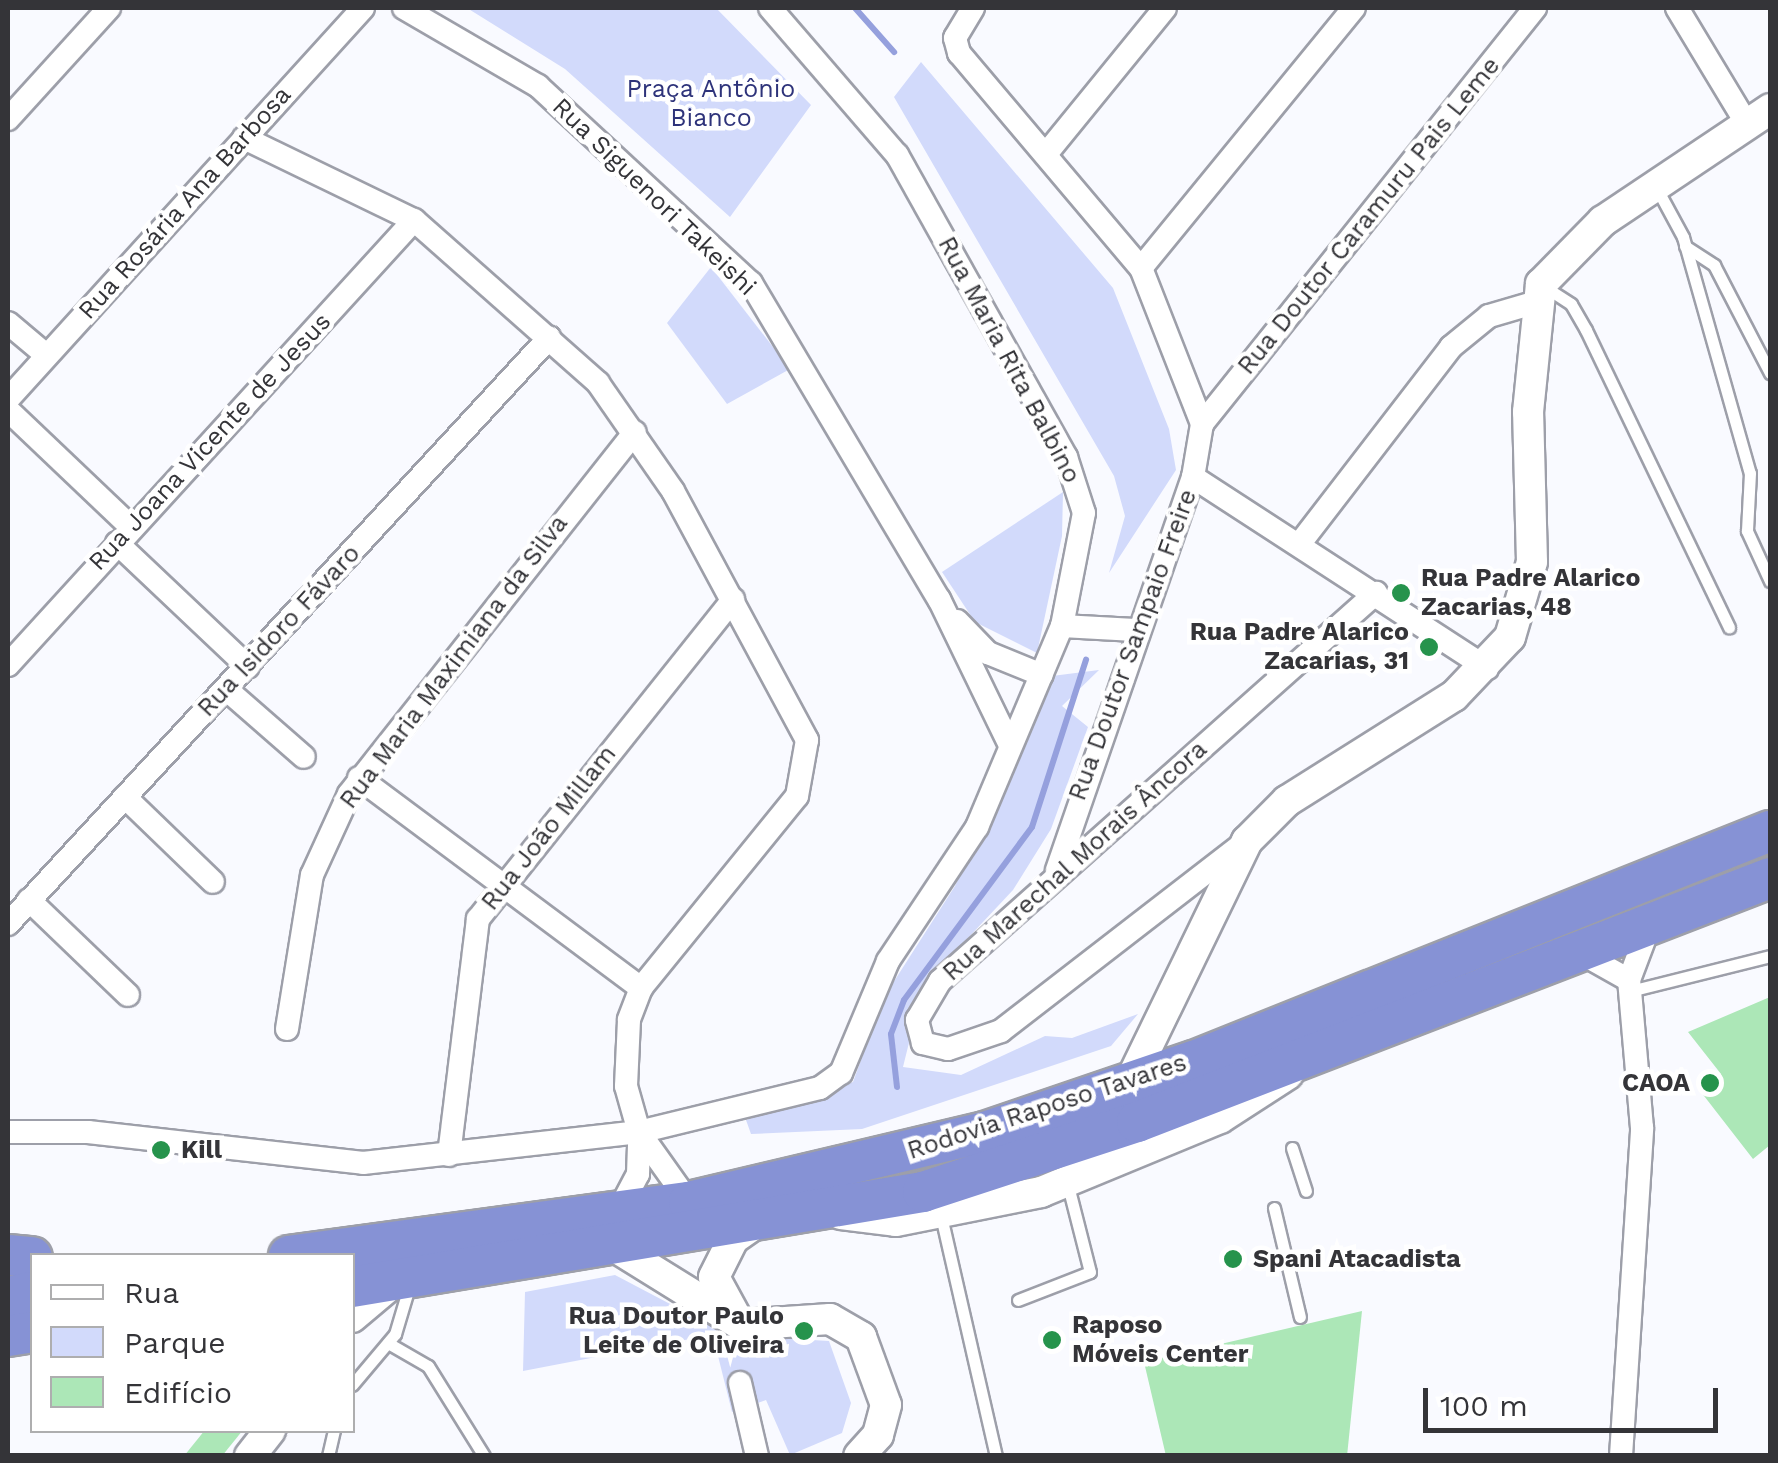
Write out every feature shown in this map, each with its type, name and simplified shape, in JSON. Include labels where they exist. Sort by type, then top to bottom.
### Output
[{"type":"highway","name":"Rodovia Raposo Tavares","points":[[355,1287],[617,1230],[688,1202],[888,1158],[1130,1082],[1194,1061],[1770,831]]},
{"type":"highway","name":"Rodovia Raposo Tavares","points":[[327,1253],[617,1230],[750,1227],[1004,1168],[1312,1055],[1770,878]]},
{"type":"main road","points":[[1130,1082],[1170,1007],[1247,841],[1287,801],[1487,668],[1529,589],[1539,293],[1581,239],[1759,116]]},
{"type":"main road","points":[[1170,1007],[1194,1061]]},
{"type":"main road","points":[[823,1212],[941,1216],[1067,1182],[1220,1118],[1312,1055]]},
{"type":"main road","points":[[740,1325],[714,1277],[723,1252],[750,1227]]},
{"type":"main road","points":[[617,1230],[740,1325],[830,1319],[861,1336],[886,1405],[859,1456]]},
{"type":"main road","points":[[355,1315],[404,1279]]},
{"type":"main road","points":[[250,1456],[268,1433]]},
{"type":"street","points":[[8,119],[109,8]]},
{"type":"street","name":"Rua Rosária Ana Barbosa","points":[[8,399],[362,8]]},
{"type":"street","name":"Rua Siguenori Takeishi","points":[[404,8],[538,86],[750,284],[939,599],[1009,743]]},
{"type":"street","name":"Rua Maria Rita Balbino","points":[[638,1132],[820,1088],[840,1073],[888,961],[964,854],[1062,626],[1084,514],[1066,457],[897,155],[770,8]]},
{"type":"street","points":[[973,8],[955,38],[1141,268],[1202,424]]},
{"type":"street","points":[[1046,154],[1165,8]]},
{"type":"street","points":[[1141,268],[1354,8]]},
{"type":"street","name":"Rua Doutor Caramuru Pais Leme","points":[[1202,424],[1535,8]]},
{"type":"street","points":[[1677,8],[1759,116]]},
{"type":"street","points":[[244,138],[414,220],[549,338],[635,432],[732,599],[806,740],[806,778],[641,988],[625,1049],[638,1132],[638,1174],[617,1230]]},
{"type":"street","name":"Rua Joana Vicente de Jesus","points":[[8,665],[414,220]]},
{"type":"street","points":[[1300,542],[1451,347],[1489,316],[1539,293]]},
{"type":"street","points":[[8,322],[46,355]]},
{"type":"street","name":"Rua Isidoro Fávaro","points":[[8,924],[549,338]]},
{"type":"street","points":[[8,410],[248,666]]},
{"type":"street","name":"Rua Doutor Sampaio Freire","points":[[1057,870],[1135,630],[1193,477],[1202,424]]},
{"type":"street","name":"Rua Maria Maximiana da Silva","points":[[287,1029],[312,875],[359,778],[635,432]]},
{"type":"street","points":[[1193,477],[1300,542],[1487,668]]},
{"type":"street","name":"Rua Marechal Morais Âncora","points":[[1247,841],[1001,1030],[948,1049],[923,1044],[917,1020],[940,981],[1057,870],[1376,593]]},
{"type":"street","name":"Rua João Millam","points":[[449,1155],[469,944],[500,885],[732,599]]},
{"type":"street","name":"Rua Siguenori Takeishi","points":[[939,599],[988,652],[1042,675]]},
{"type":"street","points":[[1062,626],[1135,630]]},
{"type":"street","points":[[226,688],[304,757]]},
{"type":"street","points":[[359,778],[641,988]]},
{"type":"street","points":[[124,797],[213,882]]},
{"type":"street","points":[[29,900],[128,995]]},
{"type":"street","points":[[1621,1456],[1642,1128],[1630,986],[1651,922]]},
{"type":"street","points":[[1579,952],[1630,986]]},
{"type":"street","points":[[9,1128],[315,1164],[449,1155],[638,1132]]},
{"type":"street","points":[[638,1132],[688,1202]]},
{"type":"street","points":[[740,1383],[757,1456]]},
{"type":"lane","points":[[1655,185],[1686,246],[1750,473],[1746,531],[1770,581]]},
{"type":"lane","points":[[1686,246],[1714,266],[1770,373]]},
{"type":"lane","points":[[1539,293],[1571,304],[1586,330],[1729,627]]},
{"type":"lane","points":[[1630,986],[1770,956]]},
{"type":"lane","points":[[1292,1148],[1306,1191]]},
{"type":"lane","points":[[1018,1300],[1090,1272],[1067,1182]]},
{"type":"lane","points":[[1274,1208],[1300,1317]]},
{"type":"lane","points":[[941,1216],[996,1456]]},
{"type":"lane","points":[[355,1381],[388,1343],[404,1279]]},
{"type":"lane","points":[[388,1343],[428,1366],[484,1456]]},
{"type":"green space","name":"Praça Antônio Bianco","points":[[467,8],[716,8],[811,105],[730,217],[565,69]]},
{"type":"green space","points":[[921,62],[1113,288],[1169,429],[1176,470],[1109,573],[1125,516],[1114,476],[894,97]]},
{"type":"green space","points":[[711,267],[790,369],[727,404],[667,323]]},
{"type":"green space","points":[[1063,492],[1062,536],[1037,653],[975,622],[942,572]]},
{"type":"green space","points":[[1099,670],[1062,706],[1088,727],[1051,829],[1013,890],[923,986],[903,1067],[961,1075],[1045,1036],[1072,1038],[1138,1014],[1111,1046],[862,1129],[751,1134],[746,1120],[853,1082],[884,997],[955,886],[1052,676]]},
{"type":"green space","points":[[615,1275],[729,1335],[829,1341],[851,1403],[842,1433],[790,1455],[766,1400],[732,1412],[715,1344],[690,1339],[523,1371],[525,1292]]},
{"type":"building","points":[[1770,997],[1770,1145],[1753,1159],[1701,1092],[1721,1074],[1688,1032]]},
{"type":"building","points":[[1362,1311],[1347,1456],[1166,1456],[1144,1362]]},
{"type":"building","points":[[203,1433],[241,1433],[222,1456],[184,1456]]},
{"type":"waterway","points":[[855,8],[894,52]]},
{"type":"waterway","points":[[897,1087],[891,1034],[904,1000],[1032,827],[1086,660]]},
{"type":"place","name":"Rua Padre Alarico Zacarias, 48","points":[[1401,593]]},
{"type":"place","name":"Rua Padre Alarico Zacarias, 31","points":[[1429,647]]},
{"type":"place","name":"CAOA","points":[[1710,1083]]},
{"type":"place","name":"Kill","points":[[161,1150]]},
{"type":"place","name":"Spani Atacadista","points":[[1233,1259]]},
{"type":"place","name":"Rua Doutor Paulo Leite de Oliveira","points":[[804,1331]]},
{"type":"place","name":"Raposo Móveis Center","points":[[1052,1340]]}]
